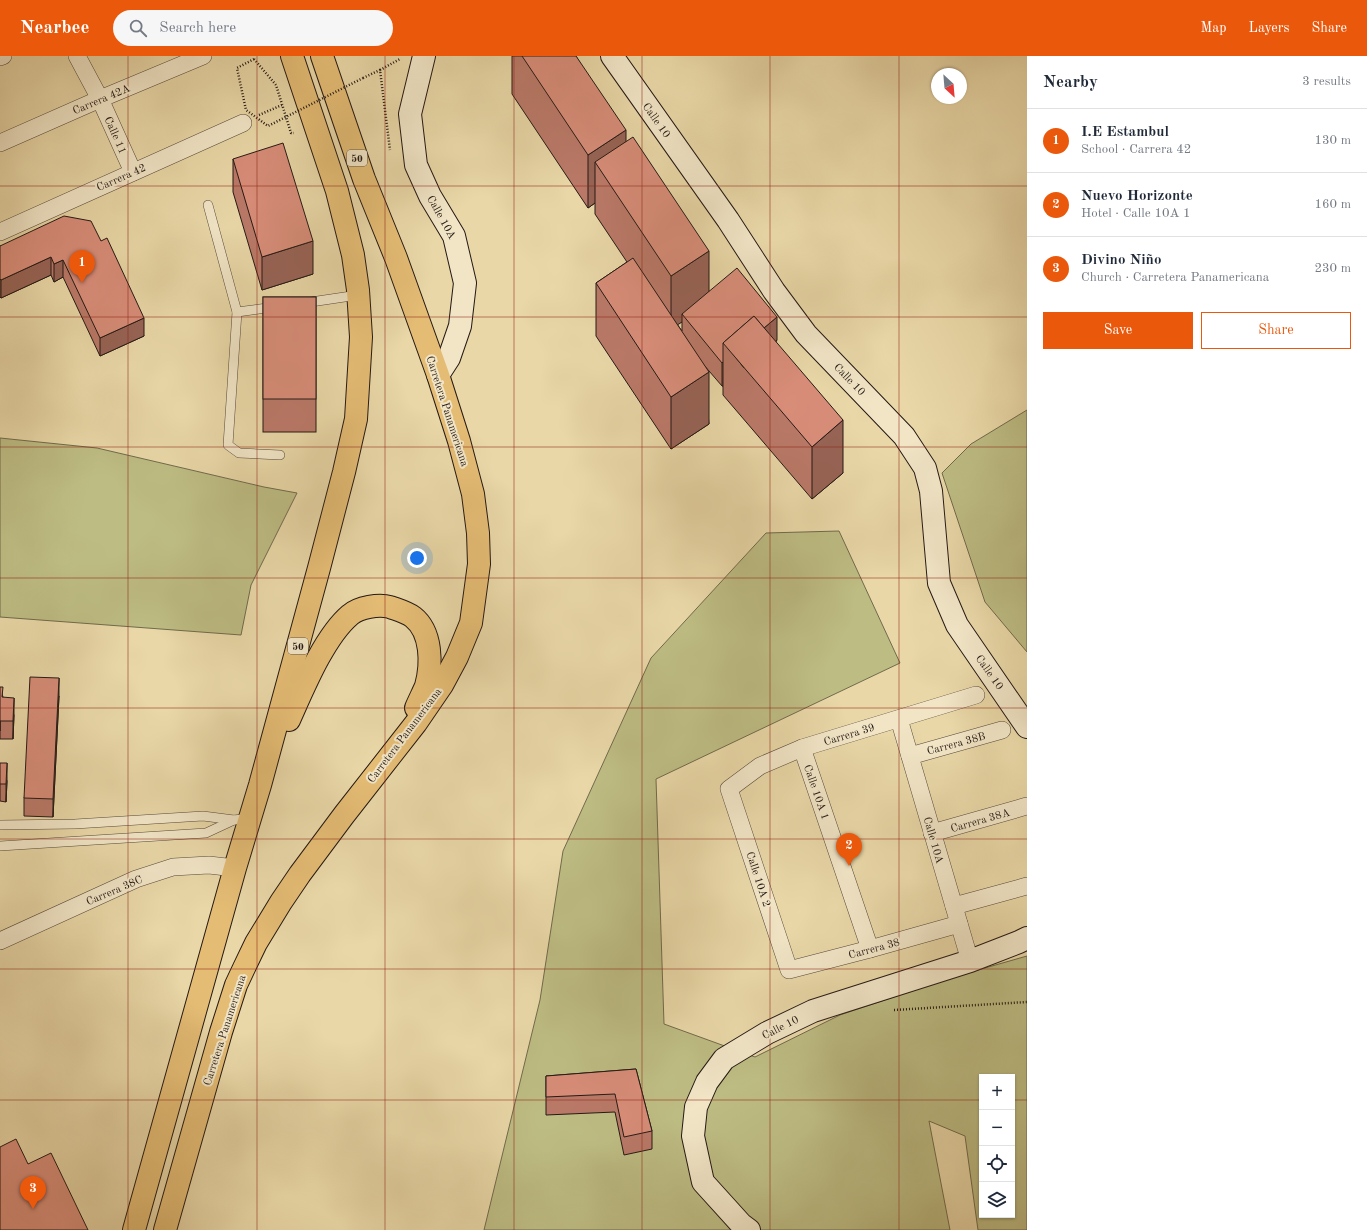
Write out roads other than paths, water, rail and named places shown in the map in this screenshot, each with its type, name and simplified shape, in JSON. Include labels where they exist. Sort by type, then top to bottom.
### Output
[{"type":"highway","name":"50","points":[[134,1230],[235,868],[242,819],[260,785],[319,568],[356,419],[361,337],[353,255],[345,218],[313,115],[292,56]]},
{"type":"highway","name":"Carretera Panamericana","points":[[165,1230],[221,1032],[244,968],[256,943],[281,902],[317,851],[416,722],[442,685],[457,657],[470,623],[478,564],[478,533],[473,494],[438,375],[396,258],[364,179],[322,56]]},
{"type":"highway","points":[[260,785],[305,684],[326,644],[338,627],[351,614],[370,606],[386,606],[405,612],[414,618],[422,629],[428,646],[429,664],[426,686],[412,716],[388,758]]},
{"type":"street","name":"Calle 11","points":[[77,56],[100,99],[133,172]]},
{"type":"street","name":"Carrera 42A","points":[[0,143],[203,56]]},
{"type":"street","name":"Calle 10A","points":[[424,56],[410,114],[416,165],[430,196],[454,236],[465,283],[460,326],[449,358],[438,375]]},
{"type":"street","name":"Calle 10","points":[[612,56],[728,220],[792,316],[806,334],[904,436],[925,468],[931,491],[939,583],[957,625],[1027,727]]},
{"type":"street","name":"Carrera 42","points":[[0,232],[242,123]]},
{"type":"street","name":"Carrera 39","points":[[729,789],[760,766],[802,748],[976,695]]},
{"type":"street","name":"Calle 10A","points":[[899,719],[970,961]]},
{"type":"street","name":"Carrera 38B","points":[[910,756],[1002,730]]},
{"type":"street","name":"Calle 10A 1","points":[[802,748],[870,949]]},
{"type":"street","name":"Calle 10A 2","points":[[729,789],[789,970]]},
{"type":"street","name":"Carrera 38A","points":[[932,833],[1027,806]]},
{"type":"street","name":"Carrera 38C","points":[[0,941],[136,879],[173,868],[209,865],[235,868]]},
{"type":"street","points":[[954,906],[1027,886]]},
{"type":"street","name":"Carrera 38","points":[[789,970],[959,924]]},
{"type":"street","name":"Calle 10","points":[[749,1230],[741,1224],[703,1182],[692,1136],[696,1107],[707,1082],[724,1059],[767,1033],[813,1011],[970,961],[1027,938]]},
{"type":"lane","points":[[208,205],[237,312],[228,445],[239,453],[280,455]]},
{"type":"lane","points":[[297,304],[358,295]]},
{"type":"lane","points":[[237,312],[282,306]]},
{"type":"lane","points":[[0,825],[75,824],[203,816],[242,819]]},
{"type":"lane","points":[[0,846],[206,833],[242,819]]},
{"type":"place","name":"I.E Estambul","points":[[82,283]]},
{"type":"place","name":"Nuevo Horizonte","points":[[849,866]]},
{"type":"place","name":"Divino Niño","points":[[33,1209]]}]
